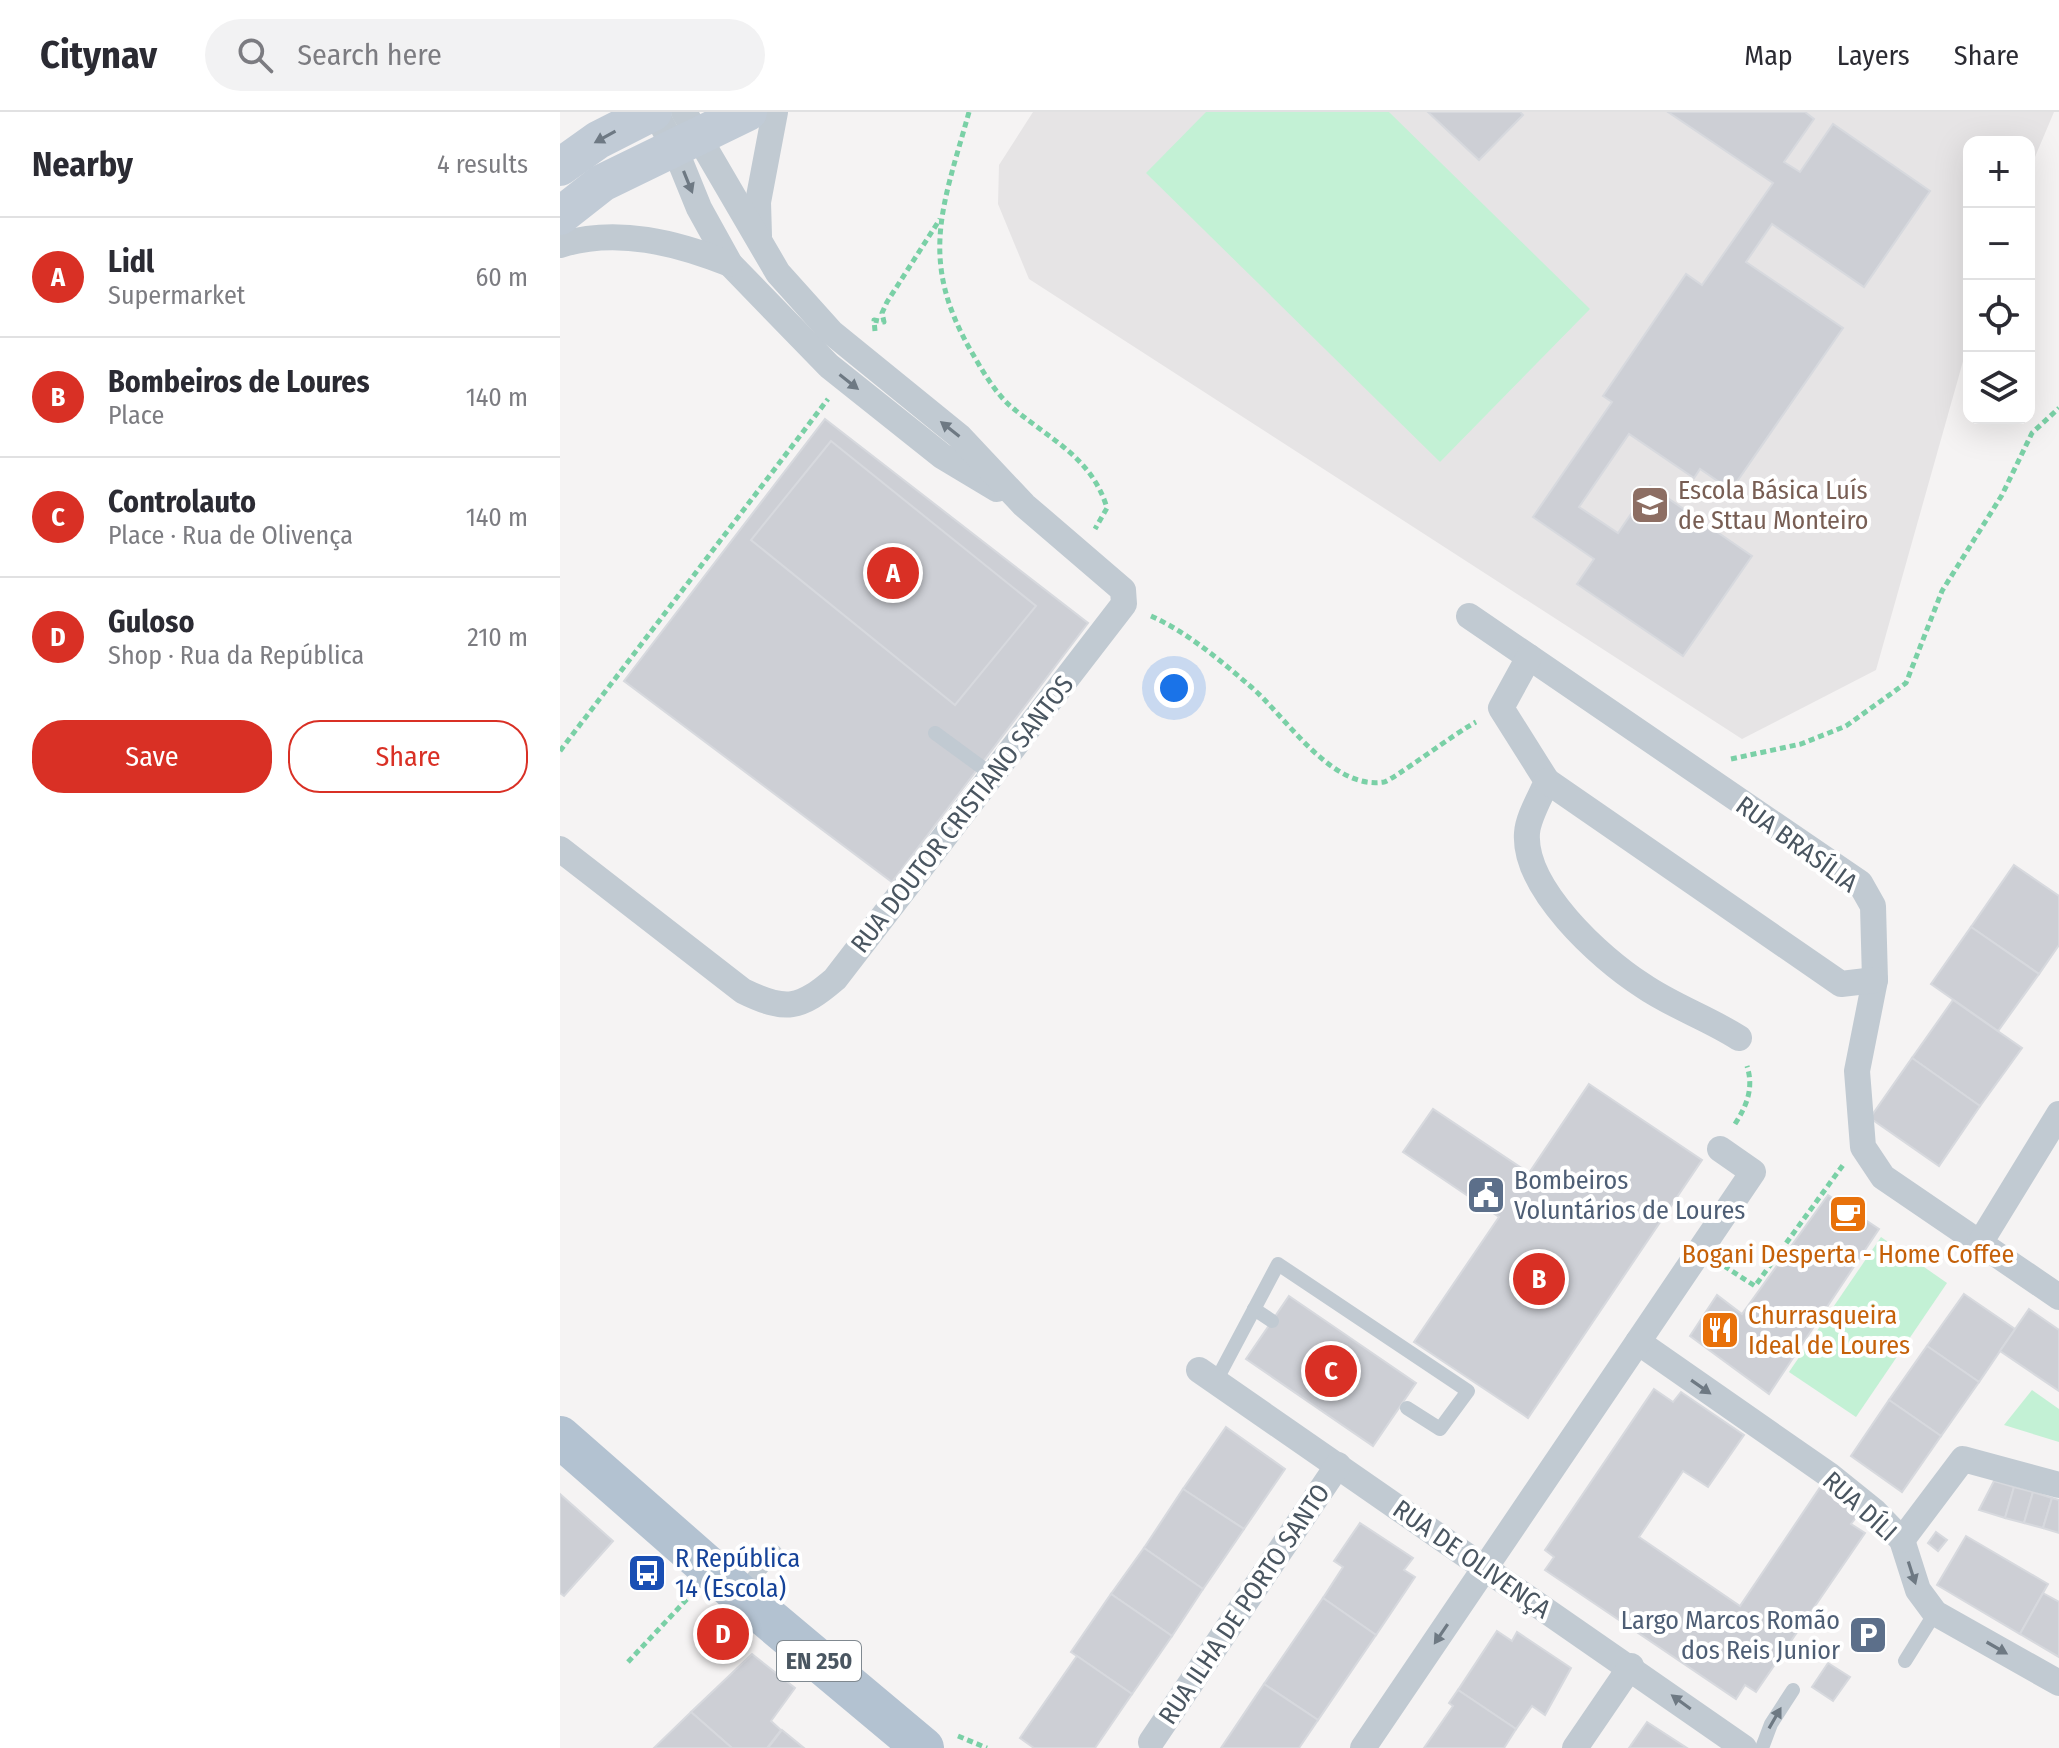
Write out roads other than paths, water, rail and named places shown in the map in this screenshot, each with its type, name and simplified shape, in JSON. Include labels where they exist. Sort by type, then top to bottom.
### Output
[{"type":"main road","name":"EN 250","points":[[560,1437],[739,1594],[923,1748]]},
{"type":"street","points":[[560,167],[598,140],[654,112],[686,132],[778,273],[837,356]]},
{"type":"street","points":[[560,216],[602,183],[686,132],[748,112]]},
{"type":"street","points":[[759,244],[758,202],[775,112]]},
{"type":"street","points":[[686,132],[699,208],[730,264]]},
{"type":"street","points":[[560,245],[578,240],[635,238],[683,245],[730,264],[837,356]]},
{"type":"street","name":"RUA DOUTOR CRISTIANO SANTOS","points":[[560,849],[743,991],[768,1003],[786,1006],[808,1002],[835,979],[1124,604],[1123,590],[1024,505],[942,456],[837,356]]},
{"type":"street","name":"RUA BRASÍLIA","points":[[1469,616],[1860,883],[1873,906],[1875,980],[1857,1071],[1863,1147],[1883,1177],[2059,1297]]},
{"type":"street","points":[[1529,657],[1501,708],[1547,781],[1841,984],[1875,980]]},
{"type":"street","points":[[1547,781],[1527,833],[1536,872],[1553,904],[1595,949],[1643,986],[1739,1038]]},
{"type":"street","points":[[1980,1243],[2059,1114]]},
{"type":"street","points":[[1363,1748],[1753,1172],[1720,1149]]},
{"type":"street","name":"RUA DÍLI","points":[[1638,1342],[1829,1475],[1902,1540],[1918,1590],[1935,1613],[2059,1683]]},
{"type":"street","name":"RUA DE OLIVENÇA","points":[[1208,1376],[1484,1569],[1631,1666],[1744,1748]]},
{"type":"street","points":[[1902,1540],[1963,1459],[2059,1485]]},
{"type":"street","name":"RUA ILHA DE PORTO SANTO","points":[[1151,1742],[1338,1465]]},
{"type":"street","points":[[1575,1748],[1631,1666]]},
{"type":"lane","points":[[935,733],[991,774]]},
{"type":"lane","points":[[1208,1376],[1254,1309],[1278,1264],[1468,1391],[1440,1429],[1407,1408]]},
{"type":"lane","points":[[1254,1309],[1272,1321]]},
{"type":"lane","points":[[739,1594],[775,1552]]},
{"type":"lane","points":[[1905,1661],[1935,1613]]},
{"type":"lane","points":[[1762,1748],[1771,1724],[1793,1690]]},
{"type":"place","name":"Escola Básica Luís de Sttau Monteiro","points":[[1650,505]]},
{"type":"place","name":"Lidl","points":[[893,573]]},
{"type":"place","name":"Bombeiros Voluntários de Loures","points":[[1486,1195]]},
{"type":"place","name":"Bogani Desperta - Home Coffee","points":[[1848,1214]]},
{"type":"place","name":"Bombeiros de Loures","points":[[1539,1279]]},
{"type":"place","name":"Churrasqueira Ideal de Loures","points":[[1720,1330]]},
{"type":"place","name":"Controlauto","points":[[1331,1371]]},
{"type":"place","name":"R República 14 (Escola)","points":[[647,1573]]},
{"type":"place","name":"Guloso","points":[[723,1634]]},
{"type":"place","name":"Largo Marcos Romão dos Reis Junior","points":[[1868,1635]]}]
